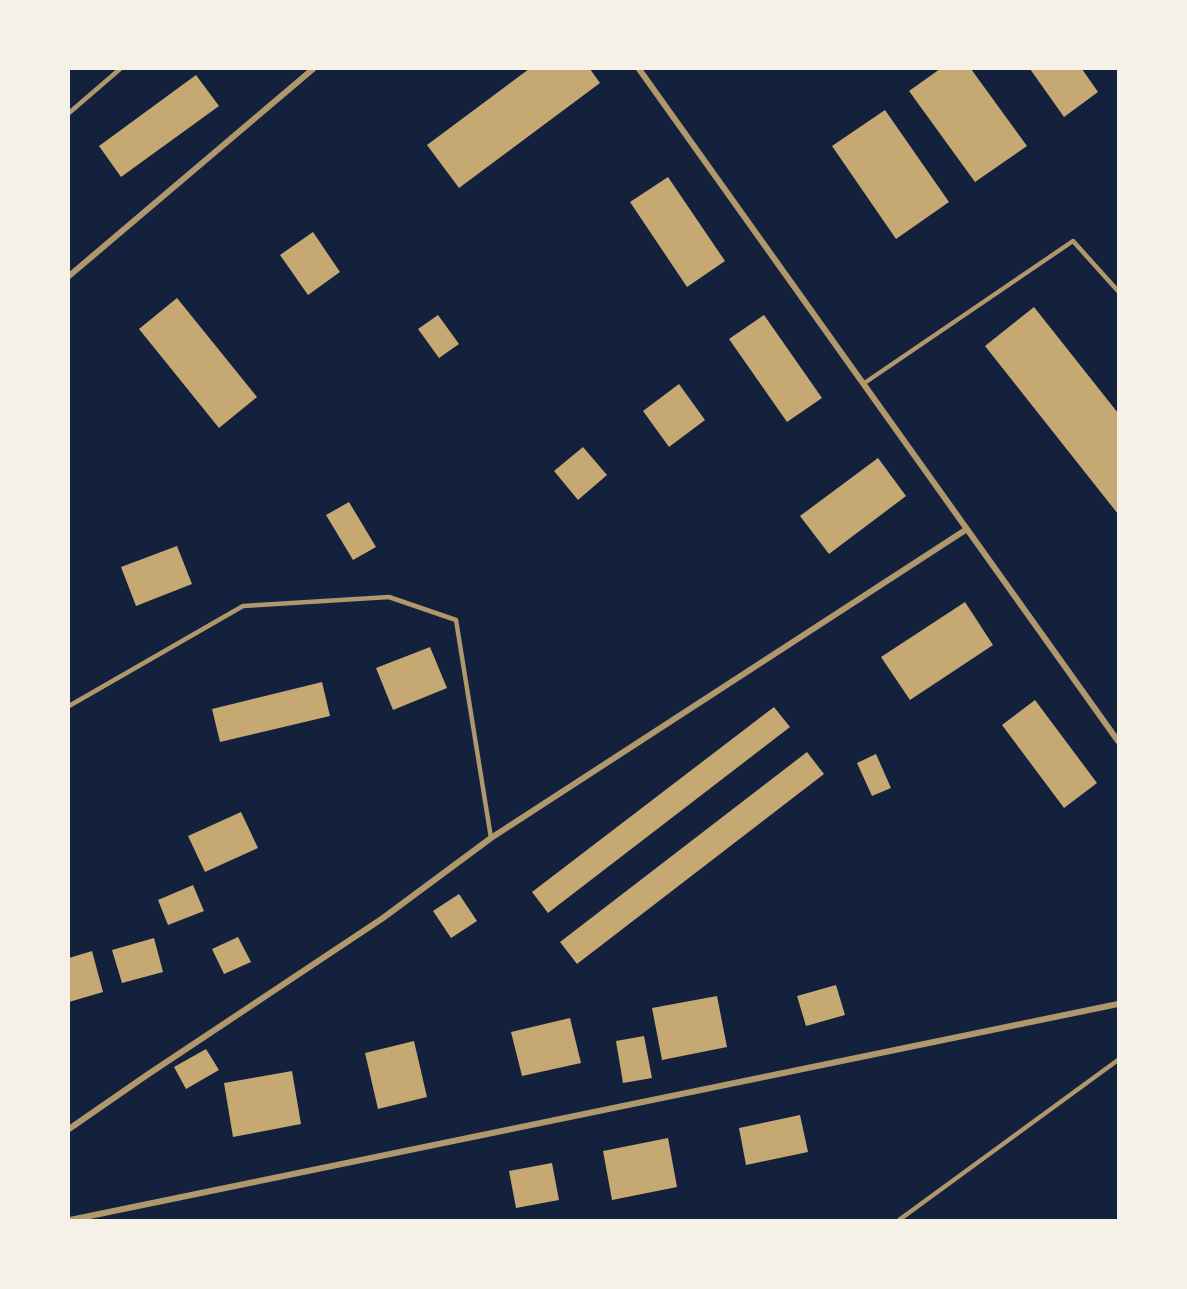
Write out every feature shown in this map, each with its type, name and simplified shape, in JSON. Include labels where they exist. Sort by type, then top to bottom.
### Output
[{"type":"street","points":[[69,276],[313,69]]},
{"type":"street","points":[[639,69],[1118,741]]},
{"type":"street","points":[[69,1129],[383,918],[492,838],[967,530]]},
{"type":"street","points":[[70,1220],[1118,1004]]},
{"type":"lane","points":[[69,113],[120,69]]},
{"type":"lane","points":[[863,384],[1073,241],[1118,291]]},
{"type":"lane","points":[[69,706],[243,606],[389,597],[456,620],[492,838]]},
{"type":"lane","points":[[900,1220],[1118,1060]]},
{"type":"building","points":[[529,69],[590,69],[600,83],[459,188],[427,145]]},
{"type":"building","points":[[940,69],[971,69],[1027,146],[975,182],[909,91]]},
{"type":"building","points":[[1030,69],[1082,69],[1098,92],[1064,117]]},
{"type":"building","points":[[196,75],[219,106],[121,177],[99,146]]},
{"type":"building","points":[[885,110],[949,202],[896,239],[832,146]]},
{"type":"building","points":[[668,177],[725,261],[687,287],[630,202]]},
{"type":"building","points":[[313,232],[340,272],[308,295],[280,255]]},
{"type":"building","points":[[177,298],[257,397],[219,428],[139,329]]},
{"type":"building","points":[[1034,307],[1118,413],[1118,514],[985,346]]},
{"type":"building","points":[[438,315],[459,344],[439,358],[418,329]]},
{"type":"building","points":[[764,315],[822,398],[787,422],[729,339]]},
{"type":"building","points":[[679,384],[705,420],[669,447],[643,411]]},
{"type":"building","points":[[583,447],[607,475],[578,500],[554,471]]},
{"type":"building","points":[[878,458],[906,496],[829,554],[800,516]]},
{"type":"building","points":[[349,502],[376,547],[353,560],[326,515]]},
{"type":"building","points":[[177,546],[192,584],[136,606],[121,567]]},
{"type":"building","points":[[965,602],[993,645],[910,700],[881,657]]},
{"type":"building","points":[[430,647],[447,688],[393,710],[376,668]]},
{"type":"building","points":[[322,682],[330,716],[220,742],[212,709]]},
{"type":"building","points":[[1035,700],[1097,783],[1064,808],[1002,725]]},
{"type":"building","points":[[774,707],[790,727],[548,913],[532,892]]},
{"type":"building","points":[[807,752],[824,774],[577,964],[560,942]]},
{"type":"building","points":[[876,754],[891,788],[872,796],[857,763]]},
{"type":"building","points":[[241,812],[258,848],[205,872],[188,836]]},
{"type":"building","points":[[193,885],[204,911],[168,925],[158,900]]},
{"type":"building","points":[[459,894],[477,921],[451,938],[433,911]]},
{"type":"building","points":[[238,937],[251,962],[224,974],[212,949]]},
{"type":"building","points":[[154,938],[163,972],[122,983],[112,950]]},
{"type":"building","points":[[92,951],[103,992],[69,1002],[69,958]]},
{"type":"building","points":[[836,985],[845,1015],[806,1026],[797,996]]},
{"type":"building","points":[[717,996],[727,1047],[662,1060],[652,1008]]},
{"type":"building","points":[[570,1018],[581,1063],[522,1076],[511,1032]]},
{"type":"building","points":[[644,1036],[652,1078],[623,1083],[616,1041]]},
{"type":"building","points":[[414,1041],[427,1097],[378,1109],[365,1053]]},
{"type":"building","points":[[206,1049],[219,1070],[186,1089],[174,1067]]},
{"type":"building","points":[[292,1071],[301,1124],[233,1137],[224,1083]]},
{"type":"building","points":[[800,1115],[808,1152],[746,1165],[739,1128]]},
{"type":"building","points":[[668,1138],[677,1187],[612,1200],[603,1151]]},
{"type":"building","points":[[552,1163],[559,1200],[516,1208],[509,1171]]}]
